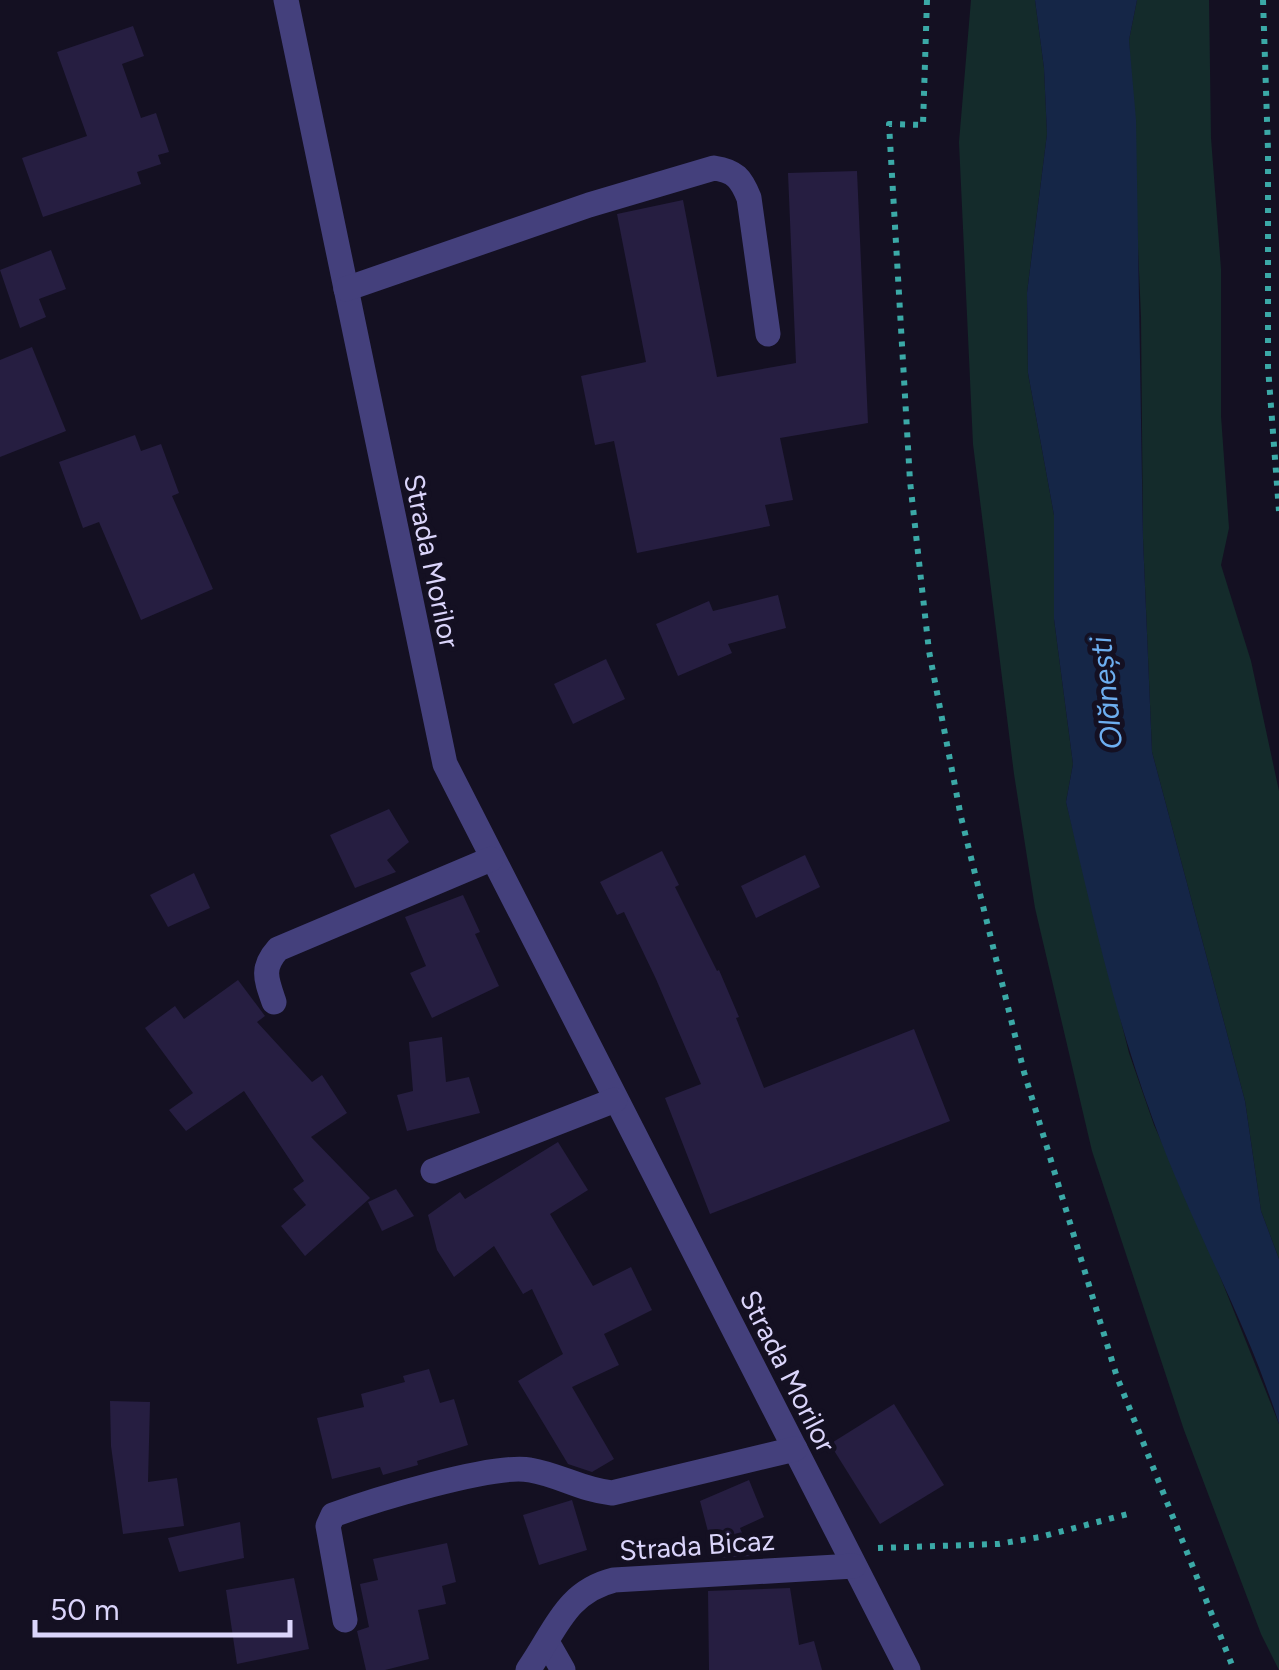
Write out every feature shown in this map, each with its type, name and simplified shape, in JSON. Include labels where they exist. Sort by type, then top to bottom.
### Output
[{"type":"street","name":"Strada Morilor","points":[[286,0],[445,764],[908,1670]]},
{"type":"street","points":[[346,289],[588,204],[714,168],[732,171],[743,182],[749,198],[768,334]]},
{"type":"street","points":[[274,1002],[264,974],[268,960],[278,949],[491,858]]},
{"type":"street","points":[[434,1171],[615,1100]]},
{"type":"street","points":[[346,1620],[328,1526],[333,1515],[496,1470],[528,1469],[586,1491],[612,1493],[794,1449]]},
{"type":"street","name":"Strada Bicaz","points":[[528,1670],[570,1603],[597,1584],[850,1557]]},
{"type":"street","points":[[548,1642],[563,1670]]},
{"type":"path","points":[[927,0],[923,125],[889,124],[910,481],[929,651],[962,818],[1024,1072],[1117,1377],[1234,1670]]},
{"type":"path","points":[[1263,0],[1268,367],[1279,511]]},
{"type":"path","points":[[850,1557],[998,1544],[1128,1514]]},
{"type":"green space","points":[[971,0],[1035,0],[1047,134],[1027,293],[1028,373],[1054,515],[1054,619],[1073,764],[1066,802],[1129,1053],[1154,1125],[1205,1239],[1279,1424],[1279,1670],[1261,1634],[1184,1430],[1092,1151],[1035,908],[1014,774],[973,444],[959,142]]},
{"type":"green space","points":[[1137,0],[1209,0],[1211,138],[1221,269],[1221,416],[1229,528],[1221,565],[1251,661],[1279,791],[1279,1259],[1261,1211],[1245,1101],[1152,752],[1143,539],[1141,317],[1129,40]]},
{"type":"water","name":"Olănești","points":[[1035,0],[1137,0],[1129,40],[1136,120],[1143,539],[1152,752],[1245,1101],[1261,1211],[1279,1259],[1279,1424],[1251,1347],[1168,1158],[1139,1081],[1105,963],[1066,802],[1073,764],[1054,619],[1054,515],[1028,373],[1027,293],[1047,134]]},
{"type":"building","points":[[133,26],[144,56],[122,64],[141,118],[156,113],[169,152],[158,155],[161,164],[137,172],[141,184],[43,217],[22,158],[87,136],[57,52]]},
{"type":"building","points":[[857,171],[868,423],[780,438],[793,500],[765,505],[770,526],[637,553],[614,441],[595,445],[581,376],[646,362],[617,214],[683,200],[717,377],[796,363],[788,173]]},
{"type":"building","points":[[51,250],[66,289],[39,299],[46,317],[20,328],[0,270]]},
{"type":"building","points":[[32,347],[66,431],[0,457],[0,360]]},
{"type":"building","points":[[135,435],[141,451],[161,444],[179,493],[172,496],[213,589],[141,620],[99,522],[83,528],[59,462]]},
{"type":"building","points":[[778,595],[786,628],[728,644],[732,653],[678,676],[656,624],[709,601],[713,611]]},
{"type":"building","points":[[606,659],[625,699],[573,724],[554,684]]},
{"type":"building","points":[[389,809],[409,842],[387,860],[396,872],[355,888],[330,835]]},
{"type":"building","points":[[662,851],[679,885],[675,887],[719,970],[764,1088],[914,1029],[950,1121],[710,1214],[665,1098],[701,1084],[624,912],[617,915],[600,882]]},
{"type":"building","points":[[805,855],[820,887],[756,918],[741,886]]},
{"type":"building","points":[[194,873],[210,908],[168,927],[150,895]]},
{"type":"building","points":[[463,895],[480,932],[475,934],[499,986],[432,1018],[410,973],[426,966],[405,917]]},
{"type":"building","points":[[238,980],[265,1016],[257,1022],[312,1082],[322,1075],[347,1113],[311,1137],[370,1198],[305,1256],[281,1226],[306,1205],[293,1189],[304,1181],[244,1091],[186,1131],[169,1110],[193,1093],[145,1028],[175,1006],[184,1019]]},
{"type":"building","points":[[442,1037],[446,1082],[469,1077],[480,1113],[407,1131],[397,1095],[413,1091],[409,1042]]},
{"type":"building","points":[[558,1142],[588,1190],[550,1214],[593,1286],[631,1267],[652,1310],[604,1334],[619,1365],[572,1387],[614,1459],[592,1472],[568,1464],[518,1381],[563,1354],[532,1289],[523,1294],[494,1246],[454,1277],[437,1250],[428,1215],[460,1192],[465,1199]]},
{"type":"building","points":[[396,1189],[414,1216],[382,1231],[368,1202]]},
{"type":"building","points":[[429,1369],[440,1403],[454,1399],[468,1445],[383,1475],[380,1467],[332,1479],[317,1418],[364,1407],[361,1394],[405,1382],[403,1376]]},
{"type":"building","points":[[110,1401],[150,1402],[148,1482],[177,1478],[184,1526],[123,1534],[111,1446]]},
{"type":"building","points":[[894,1404],[944,1485],[880,1524],[830,1444]]},
{"type":"building","points":[[749,1480],[764,1517],[740,1528],[751,1556],[715,1558],[700,1501]]},
{"type":"building","points":[[572,1500],[587,1550],[539,1565],[523,1515]]},
{"type":"building","points":[[240,1522],[244,1558],[179,1572],[168,1538]]},
{"type":"building","points":[[447,1543],[456,1582],[442,1586],[446,1604],[418,1610],[429,1659],[385,1670],[366,1670],[357,1631],[369,1627],[360,1584],[378,1580],[373,1559]]},
{"type":"building","points":[[294,1578],[309,1649],[237,1664],[226,1590]]},
{"type":"building","points":[[790,1588],[799,1645],[814,1641],[822,1670],[709,1670],[708,1591]]}]
